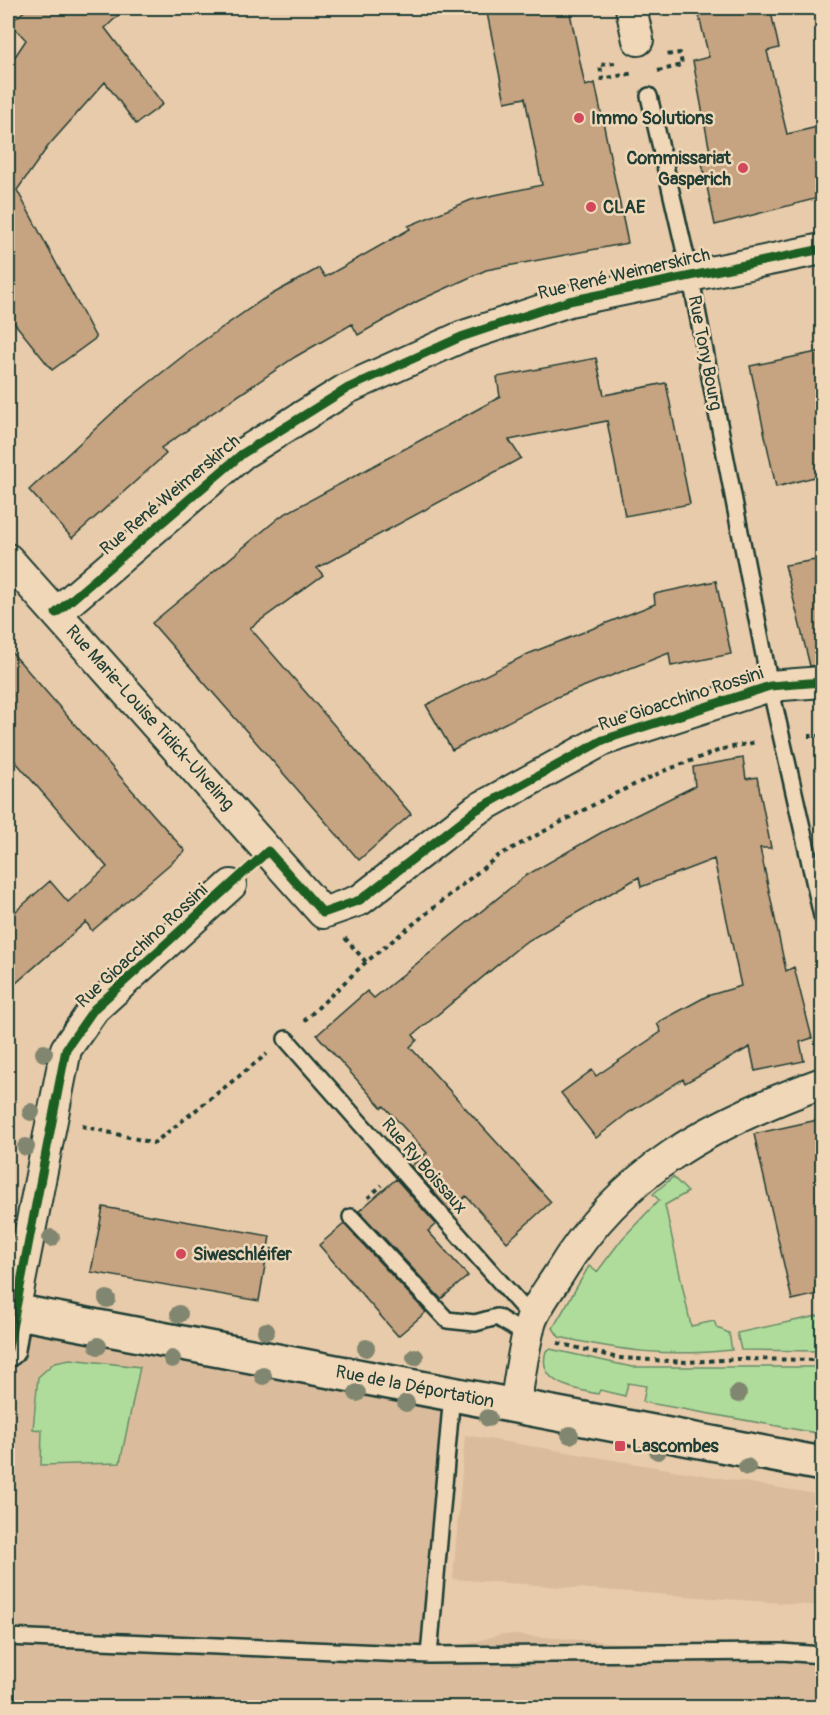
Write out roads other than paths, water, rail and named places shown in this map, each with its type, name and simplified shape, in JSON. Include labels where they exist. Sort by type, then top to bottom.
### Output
[{"type":"street","points":[[632,8],[649,48]]},
{"type":"street","name":"Rue René Weimerskirch","points":[[56,613],[242,454],[348,388],[482,330],[568,301],[690,274],[822,249]]},
{"type":"street","name":"Rue Marie-Louise Tidick-Ulveling","points":[[8,559],[268,851]]},
{"type":"street","name":"Rue Gioacchino Rossini","points":[[268,851],[323,913],[360,900],[476,810],[603,740],[770,686],[822,682]]},
{"type":"street","name":"Rue Gioacchino Rossini","points":[[11,1311],[66,1049],[94,1009],[231,885]]},
{"type":"street","points":[[515,1406],[530,1327],[566,1262],[597,1219],[636,1182],[690,1141],[763,1104],[822,1083]]},
{"type":"street","points":[[8,1349],[11,1311]]},
{"type":"street","name":"Rue de la Déportation","points":[[11,1311],[822,1464]]},
{"type":"lane","name":"Rue Tony Bourg","points":[[650,96],[690,274],[770,686],[822,916]]},
{"type":"lane","name":"Rue Ry Boissaux","points":[[286,1040],[400,1169],[530,1327]]},
{"type":"lane","points":[[351,1217],[447,1320],[475,1323],[497,1317],[530,1327]]},
{"type":"lane","points":[[429,1655],[452,1394]]},
{"type":"lane","points":[[8,1637],[429,1655],[781,1652],[822,1655]]},
{"type":"place","name":"Immo Solutions","points":[[579,118]]},
{"type":"place","name":"Commissariat Gasperich","points":[[743,168]]},
{"type":"place","name":"CLAE","points":[[591,207]]},
{"type":"place","name":"Siweschléifer","points":[[181,1254]]},
{"type":"place","name":"Lascombes","points":[[620,1446]]}]
